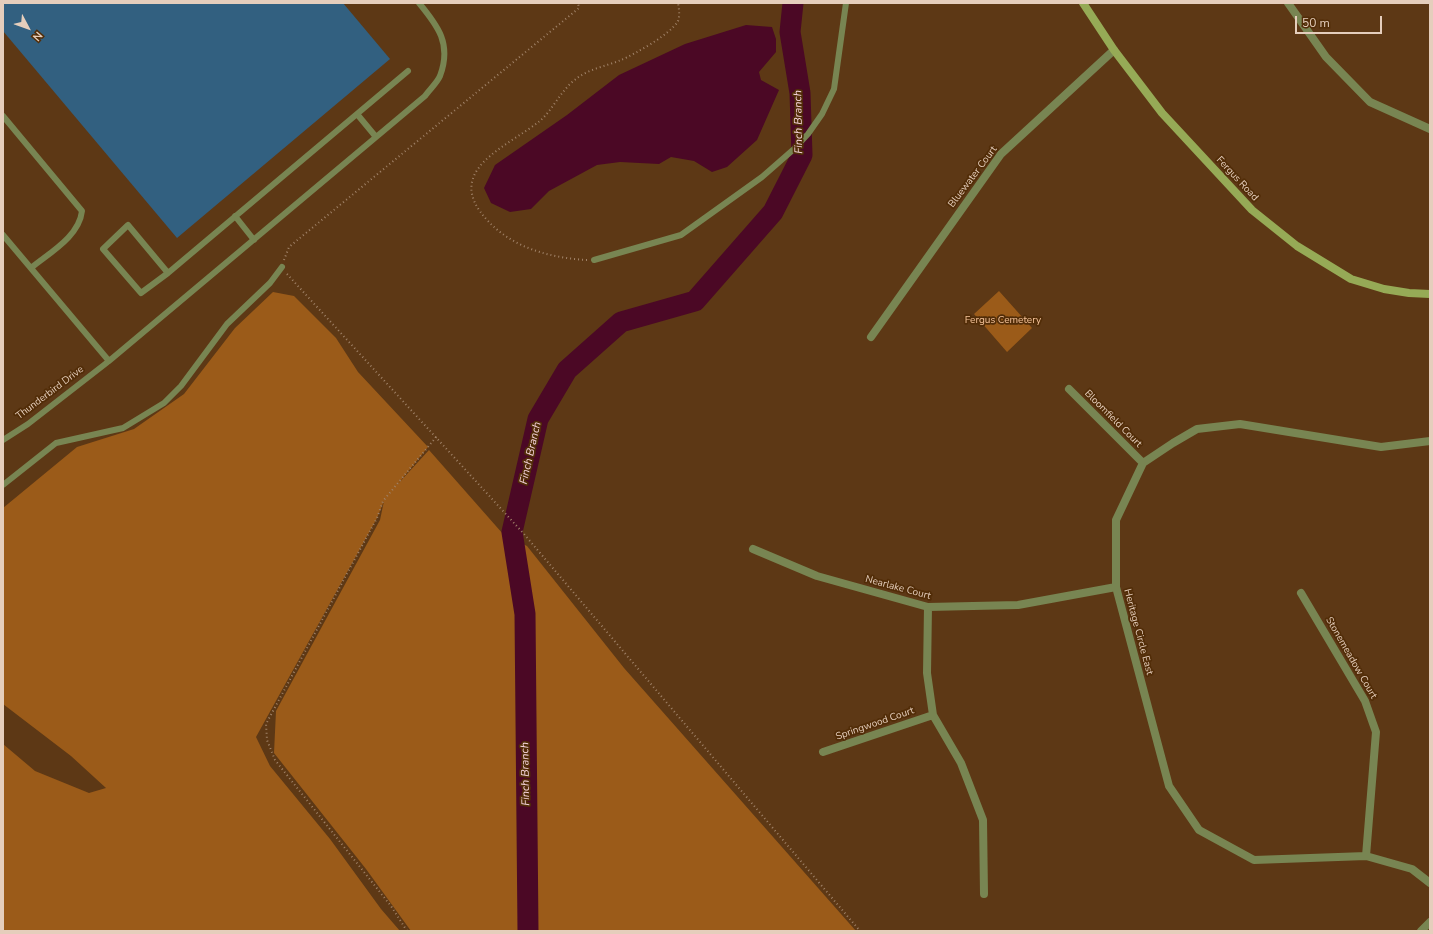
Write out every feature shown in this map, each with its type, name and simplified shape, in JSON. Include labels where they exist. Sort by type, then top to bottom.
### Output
[{"type":"street","name":"Fergus Road","points":[[1083,3],[1114,50],[1162,113],[1252,210],[1297,246],[1351,279],[1384,289],[1409,293],[1430,294]]},
{"type":"street","points":[[1288,3],[1326,57],[1370,102],[1430,130]]},
{"type":"street","name":"Bluewater Court","points":[[872,337],[1001,154],[1114,50]]},
{"type":"street","name":"Bloomfield Court","points":[[1069,389],[1143,463]]},
{"type":"street","points":[[1143,463],[1173,443],[1198,429],[1240,424],[1381,447],[1430,441]]},
{"type":"street","name":"Heritage Circle East","points":[[1143,463],[1116,520],[1116,587],[1169,786],[1199,830],[1254,860],[1366,856],[1412,869],[1430,883]]},
{"type":"street","name":"Nearlake Court","points":[[753,549],[818,576],[928,607],[1018,605],[1116,587]]},
{"type":"street","name":"Stonemeadow Court","points":[[1301,593],[1365,701],[1376,732],[1366,856]]},
{"type":"street","points":[[928,607],[927,673],[933,715],[961,763],[983,820],[984,894]]},
{"type":"street","name":"Springwood Court","points":[[823,752],[933,715]]},
{"type":"street","points":[[1421,931],[1430,922]]},
{"type":"lane","name":"Thunderbird Drive","points":[[3,440],[28,424],[109,361],[425,96],[439,76],[444,55],[442,35],[419,3]]},
{"type":"lane","points":[[594,260],[681,235],[762,177],[794,149],[808,134],[822,114],[834,89],[846,3]]},
{"type":"lane","points":[[168,273],[128,225],[103,249],[141,293],[168,273],[408,71]]},
{"type":"lane","points":[[357,114],[376,137]]},
{"type":"lane","points":[[3,116],[82,212],[81,222],[69,237],[30,268]]},
{"type":"lane","points":[[235,216],[254,240]]},
{"type":"lane","points":[[3,235],[109,361]]},
{"type":"lane","points":[[3,485],[56,442],[122,428],[164,402],[181,386],[227,324],[270,283],[282,267]]},
{"type":"path","points":[[578,3],[579,8],[289,248],[282,267],[437,436],[524,534],[860,931]]},
{"type":"path","points":[[594,260],[562,258],[542,254],[512,240],[494,228],[475,203],[471,188],[472,178],[478,167],[488,157],[542,119],[563,91],[577,78],[622,59],[667,33],[678,21],[680,11],[678,3]]},
{"type":"path","points":[[407,931],[391,906],[275,760],[266,740],[266,724],[377,518],[383,502],[437,436]]},
{"type":"green space","name":"Fergus Cemetery","points":[[999,291],[1032,328],[1007,352],[974,314]]},
{"type":"green space","points":[[273,292],[294,296],[336,338],[358,372],[428,447],[397,485],[429,450],[503,534],[527,546],[624,668],[856,931],[411,931],[366,869],[274,753],[276,711],[380,520],[384,501],[377,518],[256,737],[270,766],[330,839],[381,909],[400,931],[3,931],[3,744],[35,771],[89,793],[106,788],[71,756],[3,704],[3,508],[77,447],[134,429],[184,394],[235,328]]},
{"type":"shaded area","points":[[746,25],[772,27],[776,39],[776,52],[759,72],[761,80],[779,90],[757,140],[727,167],[712,172],[694,161],[671,157],[659,164],[620,162],[597,165],[549,191],[531,209],[510,212],[491,203],[484,188],[495,165],[567,115],[619,75],[685,44]]},
{"type":"building","points":[[3,3],[343,3],[390,59],[177,238],[3,31]]},
{"type":"waterway","name":"Finch Branch","points":[[528,931],[525,614],[512,532],[538,419],[567,370],[621,322],[695,301],[773,212],[802,155],[800,93],[790,32],[793,3]]}]
